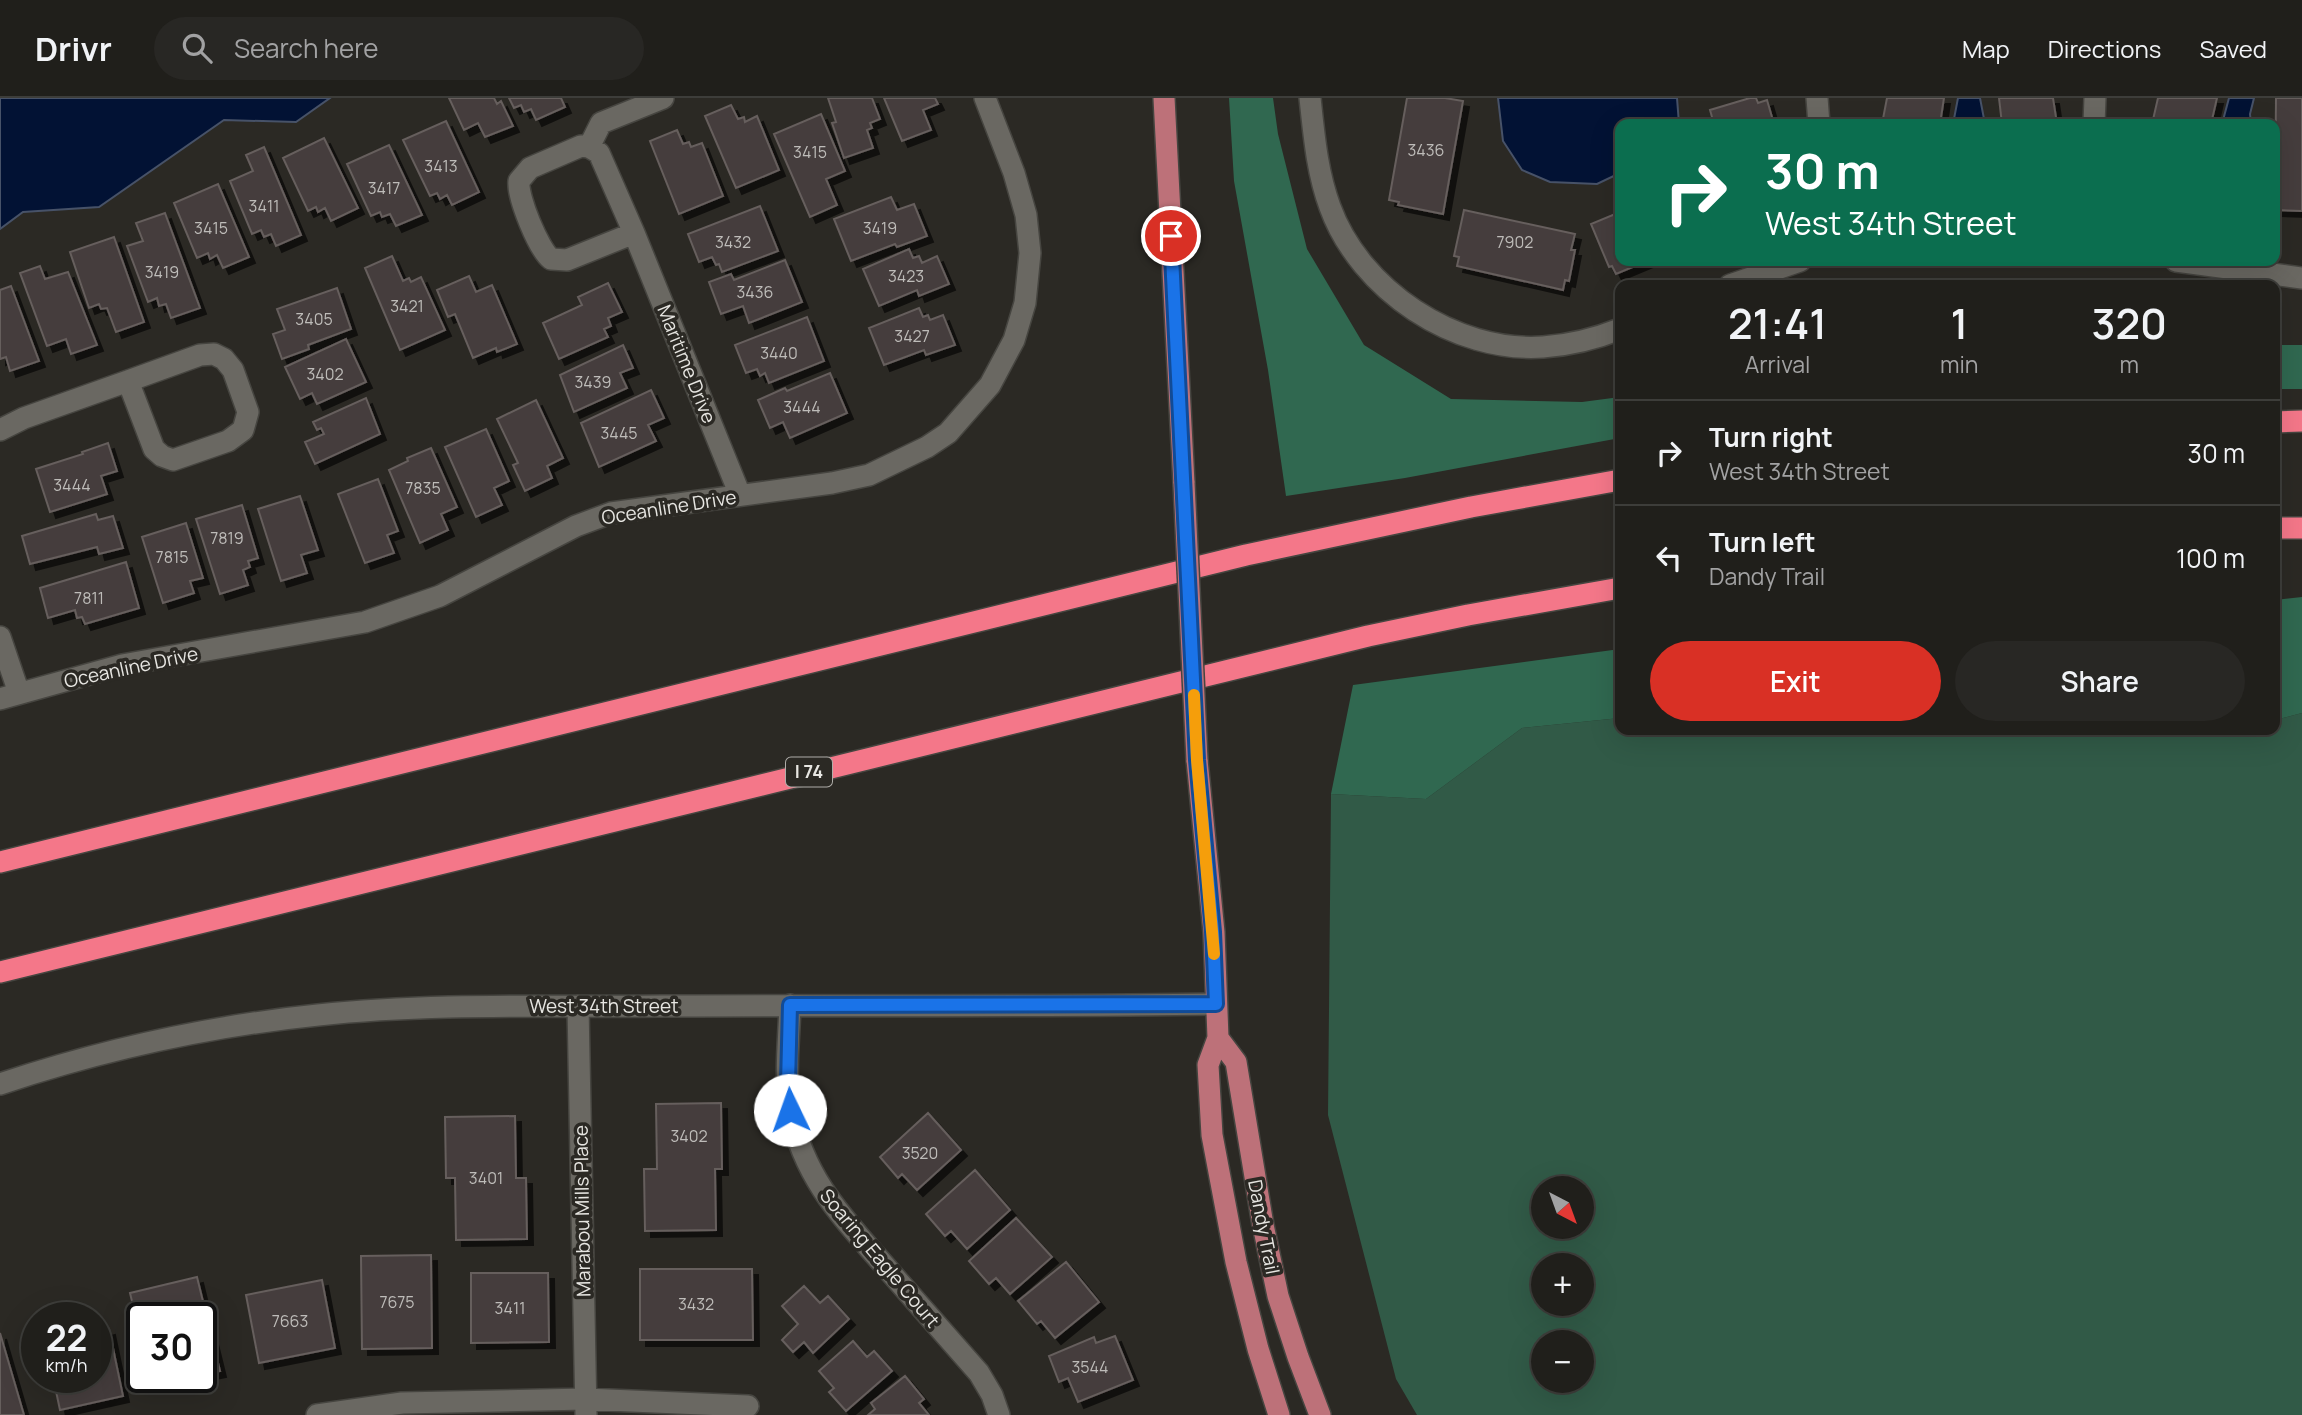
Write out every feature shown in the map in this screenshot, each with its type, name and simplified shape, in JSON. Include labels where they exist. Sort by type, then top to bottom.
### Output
[{"type":"highway","points":[[2280,422],[2302,421]]},
{"type":"highway","points":[[0,862],[1246,555],[1471,507],[1615,482]]},
{"type":"highway","points":[[2280,528],[2302,528]]},
{"type":"highway","name":"I 74","points":[[0,972],[1368,636],[1615,589]]},
{"type":"main road","name":"Dandy Trail","points":[[1164,98],[1197,760],[1213,932],[1218,1038],[1208,1065],[1212,1135],[1222,1196],[1258,1349],[1279,1415]]},
{"type":"main road","name":"Dandy Trail","points":[[1218,1038],[1236,1062],[1263,1225],[1278,1296],[1297,1357],[1320,1415]]},
{"type":"street","points":[[634,233],[567,260],[551,260],[541,249],[519,191],[519,181],[530,168],[582,146],[589,146],[601,123],[663,98]]},
{"type":"street","name":"Oceanline Drive","points":[[10,696],[122,665],[365,622],[440,596],[576,526],[611,513],[832,483],[869,475],[927,447],[948,433],[990,385],[1019,328],[1027,291],[1030,253],[1026,215],[985,98]]},
{"type":"street","points":[[1310,98],[1319,172],[1330,209],[1364,265],[1410,308],[1443,326],[1505,344],[1544,347],[1595,339],[1615,331]]},
{"type":"street","points":[[1816,98],[1818,119]]},
{"type":"street","points":[[2094,119],[2095,98]]},
{"type":"street","name":"Maritime Drive","points":[[589,146],[602,158],[740,495]]},
{"type":"street","points":[[1745,280],[1785,266]]},
{"type":"street","points":[[2213,266],[2302,278]]},
{"type":"street","points":[[0,430],[24,418],[200,355],[214,354],[220,356],[233,370],[248,412],[243,430],[228,441],[173,460],[162,456],[152,445],[128,381]]},
{"type":"street","points":[[0,637],[10,696]]},
{"type":"street","name":"West 34th Street","points":[[0,1084],[61,1065],[182,1036],[318,1015],[428,1008],[578,1006],[1216,1004]]},
{"type":"street","name":"Soaring Eagle Court","points":[[790,1005],[790,1110],[810,1172],[840,1215],[979,1373],[992,1395],[999,1415]]},
{"type":"street","name":"Marabou Mills Place","points":[[578,1006],[586,1407]]},
{"type":"street","points":[[317,1415],[402,1403],[586,1407],[748,1406]]},
{"type":"green space","points":[[1229,98],[1273,98],[1278,134],[1307,249],[1364,345],[1451,399],[1582,402],[1615,398],[1615,439],[1405,478],[1286,496],[1268,370],[1234,181]]},
{"type":"green space","points":[[2280,345],[2302,345],[2302,389],[2280,389]]},
{"type":"green space","points":[[2302,597],[2302,713],[2280,719],[2280,599]]},
{"type":"green space","points":[[1615,650],[1615,719],[1522,728],[1426,799],[1331,794],[1353,685]]},
{"type":"green space","points":[[2302,713],[2302,1415],[1417,1415],[1396,1379],[1328,1115],[1331,794],[1426,799],[1522,728],[1615,719],[1615,735],[2280,735],[2280,719]]},
{"type":"water","points":[[0,98],[330,98],[296,122],[224,120],[99,207],[23,212],[0,229]]},
{"type":"water","points":[[1498,98],[1677,98],[1679,119],[1615,119],[1615,175],[1597,184],[1550,182],[1522,170],[1503,141]]},
{"type":"water","points":[[1958,98],[1980,98],[1984,119],[1954,119]]},
{"type":"water","points":[[2229,98],[2254,98],[2250,119],[2223,119]]},
{"type":"building","points":[[449,98],[494,98],[497,104],[501,101],[513,126],[485,137],[478,123],[464,130]]},
{"type":"building","points":[[509,98],[561,98],[565,107],[536,120],[531,109],[524,112],[521,105],[514,108]]},
{"type":"building","points":[[828,98],[872,98],[880,119],[870,123],[872,128],[867,130],[873,148],[844,158],[832,123],[836,122]]},
{"type":"building","points":[[884,98],[935,98],[938,104],[923,110],[931,130],[902,141]]},
{"type":"building","points":[[1407,98],[1463,101],[1443,214],[1398,205],[1399,202],[1389,200]]},
{"type":"building","points":[[1756,98],[1758,103],[1767,100],[1773,119],[1713,119],[1710,110]]},
{"type":"building","points":[[1887,98],[1944,98],[1941,119],[1883,119]]},
{"type":"building","points":[[1999,98],[2053,98],[2056,119],[2001,119]]},
{"type":"building","points":[[2158,98],[2217,98],[2212,119],[2153,119]]},
{"type":"building","points":[[2276,98],[2302,98],[2302,211],[2280,210],[2280,119],[2276,119]]},
{"type":"building","points":[[731,105],[738,119],[744,117],[745,122],[757,116],[779,170],[736,188],[705,116]]},
{"type":"building","points":[[821,114],[845,171],[826,179],[837,205],[810,217],[774,134]]},
{"type":"building","points":[[446,121],[479,192],[452,205],[447,195],[440,199],[437,193],[430,196],[403,140]]},
{"type":"building","points":[[677,130],[683,144],[689,142],[691,147],[702,143],[723,196],[679,214],[650,141]]},
{"type":"building","points":[[324,138],[358,208],[331,221],[325,208],[318,212],[316,207],[308,211],[283,158]]},
{"type":"building","points":[[389,145],[422,215],[396,226],[390,214],[382,217],[380,212],[371,216],[347,164]]},
{"type":"building","points":[[264,147],[301,235],[276,246],[271,234],[264,237],[261,230],[252,234],[230,181],[253,171],[246,155]]},
{"type":"building","points":[[218,184],[249,257],[223,268],[217,255],[210,259],[208,253],[197,258],[174,203]]},
{"type":"building","points":[[891,197],[897,210],[914,204],[927,236],[897,247],[895,244],[851,261],[834,219]]},
{"type":"building","points":[[760,206],[778,251],[722,272],[712,257],[699,262],[688,234]]},
{"type":"building","points":[[1464,210],[1575,234],[1569,281],[1565,280],[1563,290],[1457,266],[1459,257],[1454,256]]},
{"type":"building","points":[[165,213],[200,308],[171,318],[166,304],[159,306],[157,298],[148,302],[127,246],[143,241],[136,223]]},
{"type":"building","points":[[1615,214],[1615,266],[1635,266],[1616,274],[1612,266],[1609,267],[1591,224]]},
{"type":"building","points":[[114,237],[144,322],[116,332],[107,308],[101,309],[99,304],[89,308],[70,252]]},
{"type":"building","points":[[909,249],[913,258],[919,256],[922,263],[937,256],[949,284],[919,296],[917,290],[879,306],[863,269]]},
{"type":"building","points":[[392,256],[403,281],[409,278],[411,282],[421,277],[445,330],[400,350],[365,268]]},
{"type":"building","points":[[785,260],[802,302],[749,323],[743,306],[721,314],[709,282],[731,274],[734,280]]},
{"type":"building","points":[[40,266],[45,279],[68,272],[97,345],[71,354],[66,339],[47,346],[20,273]]},
{"type":"building","points":[[469,276],[476,292],[492,285],[517,344],[497,352],[496,348],[473,358],[455,314],[448,317],[437,290]]},
{"type":"building","points":[[608,283],[622,312],[608,318],[611,326],[604,329],[608,337],[559,359],[543,323],[582,305],[578,297]]},
{"type":"building","points":[[11,286],[39,361],[10,371],[6,357],[0,359],[0,290]]},
{"type":"building","points":[[337,288],[351,329],[308,345],[309,349],[282,359],[273,334],[285,330],[277,309]]},
{"type":"building","points":[[919,308],[923,317],[928,315],[930,320],[943,315],[955,345],[926,355],[924,350],[884,365],[869,328]]},
{"type":"building","points":[[807,317],[824,361],[769,383],[765,373],[760,376],[757,369],[746,373],[735,345]]},
{"type":"building","points":[[346,339],[366,382],[317,404],[312,393],[300,399],[285,367]]},
{"type":"building","points":[[623,345],[633,368],[620,373],[627,388],[574,412],[560,375]]},
{"type":"building","points":[[830,373],[847,413],[790,438],[783,422],[770,428],[758,400]]},
{"type":"building","points":[[651,390],[664,418],[648,425],[656,441],[599,467],[581,423]]},
{"type":"building","points":[[366,398],[380,434],[315,464],[305,442],[324,434],[321,428],[317,430],[313,422]]},
{"type":"building","points":[[536,400],[563,458],[547,466],[552,478],[525,491],[513,465],[518,463],[497,419]]},
{"type":"building","points":[[486,429],[509,481],[494,488],[502,505],[476,517],[445,447]]},
{"type":"building","points":[[108,443],[117,471],[101,476],[107,494],[50,512],[36,469]]},
{"type":"building","points":[[431,448],[457,507],[441,514],[448,530],[420,543],[389,470],[408,461],[407,458]]},
{"type":"building","points":[[378,479],[398,531],[387,535],[394,553],[365,563],[338,494]]},
{"type":"building","points":[[300,496],[318,550],[301,555],[307,573],[281,581],[258,509]]},
{"type":"building","points":[[242,505],[258,558],[248,561],[250,567],[243,570],[248,585],[220,594],[196,519]]},
{"type":"building","points":[[96,514],[98,520],[113,516],[123,548],[99,554],[97,547],[30,564],[22,536]]},
{"type":"building","points":[[186,523],[203,578],[190,581],[194,593],[163,603],[142,537]]},
{"type":"building","points":[[126,562],[139,608],[85,624],[82,617],[77,618],[75,610],[48,618],[40,588]]},
{"type":"building","points":[[721,1103],[722,1169],[715,1169],[716,1230],[645,1231],[644,1169],[657,1169],[656,1104]]},
{"type":"building","points":[[928,1113],[961,1150],[917,1190],[902,1174],[898,1178],[880,1157]]},
{"type":"building","points":[[515,1116],[516,1178],[526,1178],[527,1239],[456,1240],[455,1178],[446,1178],[445,1117]]},
{"type":"building","points":[[975,1170],[1010,1210],[967,1249],[951,1231],[945,1236],[926,1214]]},
{"type":"building","points":[[1016,1218],[1052,1257],[1010,1294],[996,1278],[989,1284],[969,1261]]},
{"type":"building","points":[[431,1255],[432,1348],[362,1349],[361,1256]]},
{"type":"building","points":[[1066,1262],[1099,1302],[1055,1338],[1041,1321],[1037,1324],[1018,1301]]},
{"type":"building","points":[[640,1269],[752,1269],[753,1340],[640,1340]]},
{"type":"building","points":[[471,1273],[548,1273],[549,1342],[471,1343]]},
{"type":"building","points":[[197,1277],[203,1302],[132,1302],[130,1293]]},
{"type":"building","points":[[322,1280],[335,1348],[259,1363],[246,1295]]},
{"type":"building","points":[[804,1286],[820,1303],[828,1296],[849,1319],[813,1353],[804,1342],[793,1352],[782,1340],[798,1324],[782,1306]]},
{"type":"building","points":[[0,1333],[24,1415],[0,1415]]},
{"type":"building","points":[[1115,1336],[1133,1380],[1078,1402],[1068,1378],[1059,1382],[1049,1356],[1094,1337],[1096,1343]]},
{"type":"building","points":[[853,1341],[867,1357],[874,1351],[892,1371],[846,1411],[829,1392],[834,1388],[819,1371]]},
{"type":"building","points":[[112,1343],[123,1396],[60,1410],[56,1393],[112,1393]]},
{"type":"building","points":[[905,1376],[924,1399],[919,1403],[929,1415],[868,1415],[875,1409],[871,1403]]},
{"type":"slow traffic","points":[[1194,695],[1214,954]]},
{"type":"route","points":[[790,1110],[790,1005],[1216,1004],[1213,932],[1197,760],[1171,236]]}]
